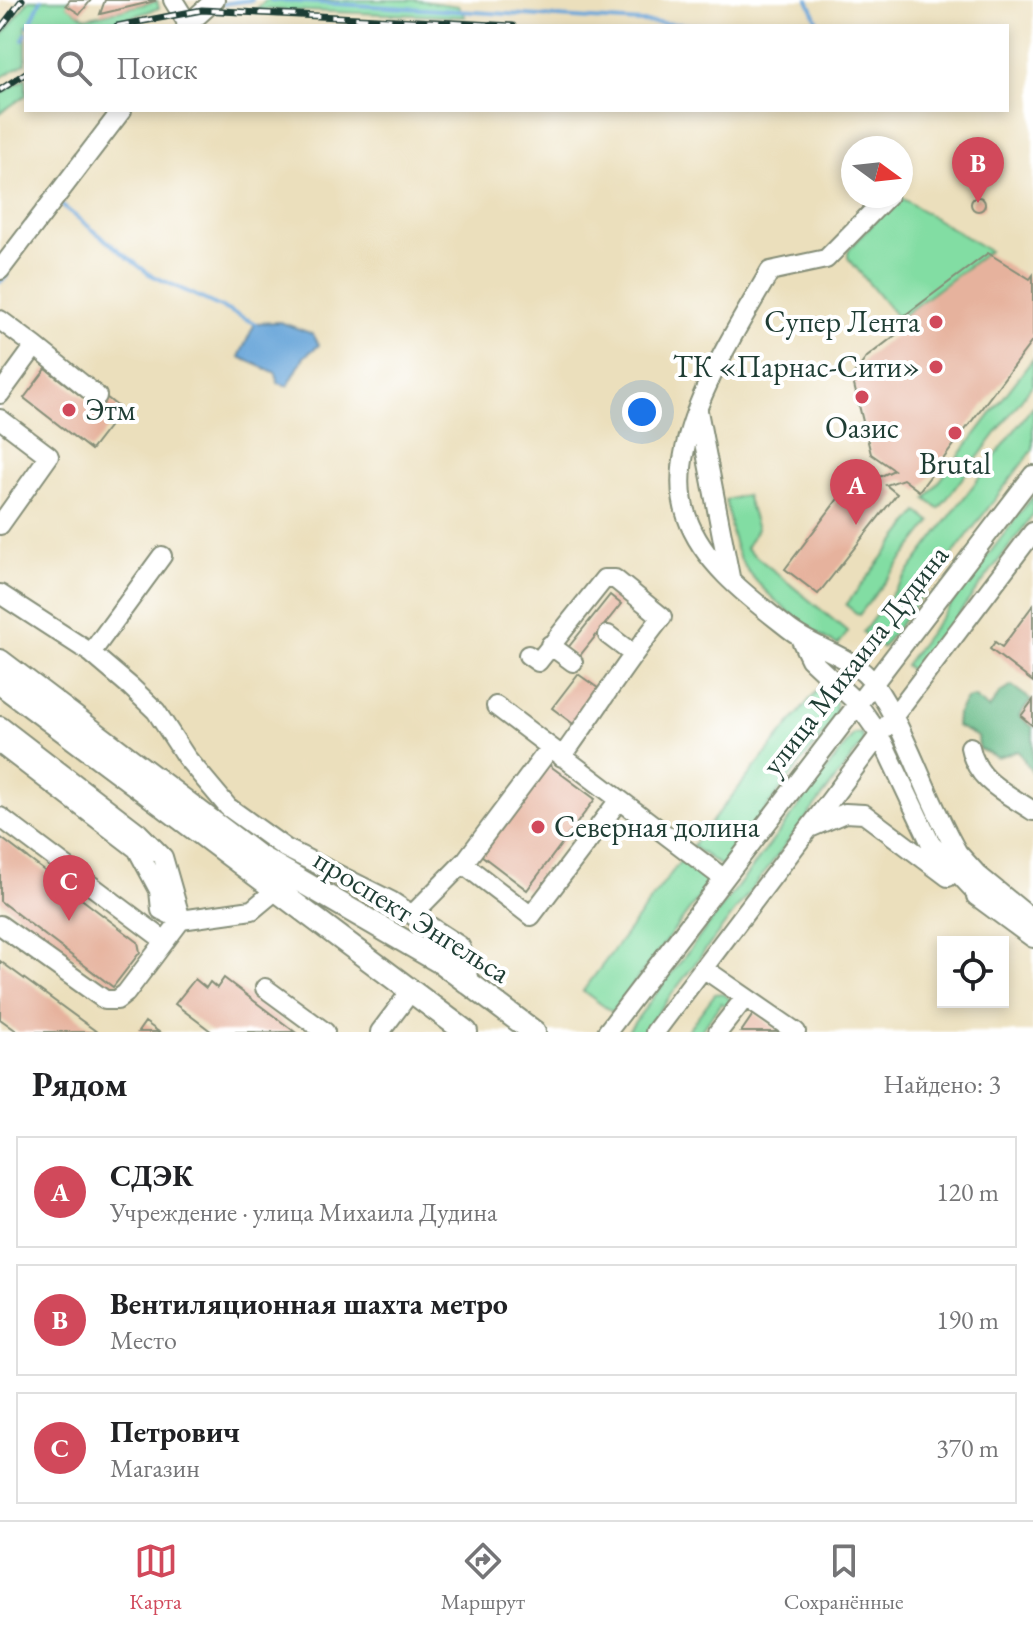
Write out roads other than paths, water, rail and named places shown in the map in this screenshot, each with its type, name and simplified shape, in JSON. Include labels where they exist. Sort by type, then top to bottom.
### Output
[{"type":"main road","points":[[0,661],[251,861]]},
{"type":"main road","points":[[0,683],[251,861]]},
{"type":"main road","name":"проспект Энгельса","points":[[251,861],[276,890],[466,1032]]},
{"type":"main road","name":"проспект Энгельса","points":[[251,861],[442,963],[534,1032]]},
{"type":"street","points":[[173,0],[186,24]]},
{"type":"street","points":[[188,24],[215,0]]},
{"type":"street","points":[[0,270],[120,112]]},
{"type":"street","points":[[876,208],[826,259],[770,271],[697,408],[682,450],[679,490],[693,530],[706,551],[730,577],[800,638],[838,654],[873,682],[958,853],[978,875],[1033,920]]},
{"type":"street","points":[[0,320],[97,396]]},
{"type":"street","points":[[0,394],[35,346]]},
{"type":"street","points":[[697,408],[730,577]]},
{"type":"street","points":[[0,419],[49,456],[0,525]]},
{"type":"street","name":"улица Михаила Дудина","points":[[607,1032],[1033,475]]},
{"type":"street","name":"улица Михаила Дудина","points":[[655,1032],[1033,532]]},
{"type":"street","points":[[91,653],[162,556]]},
{"type":"street","points":[[413,914],[466,860],[612,691],[619,672],[662,617],[609,578],[598,583],[538,662],[528,655]]},
{"type":"street","points":[[0,594],[91,653],[156,711],[186,757],[228,807],[300,857],[413,914],[460,946],[468,967],[467,982]]},
{"type":"street","points":[[608,635],[633,654]]},
{"type":"street","points":[[800,638],[810,659],[857,703],[879,734],[931,844],[984,901]]},
{"type":"street","points":[[550,645],[573,662]]},
{"type":"street","points":[[496,706],[723,878]]},
{"type":"street","points":[[0,726],[139,833],[163,857],[181,920]]},
{"type":"street","points":[[0,744],[137,849],[159,890],[161,910],[181,920],[252,910],[276,890]]},
{"type":"street","points":[[970,747],[974,766],[984,778],[1033,811]]},
{"type":"street","points":[[466,860],[466,866],[531,916],[619,800]]},
{"type":"street","points":[[807,829],[845,813],[864,814],[1033,938]]},
{"type":"street","points":[[0,817],[165,941]]},
{"type":"street","points":[[0,925],[105,1000],[117,1000],[126,993],[181,920]]},
{"type":"street","points":[[703,968],[796,1032]]},
{"type":"street","points":[[265,988],[325,1032]]},
{"type":"street","points":[[380,1032],[411,991]]},
{"type":"street","points":[[718,1032],[744,999]]},
{"type":"water","points":[[280,322],[313,334],[319,345],[304,357],[288,386],[278,383],[276,373],[239,357],[255,323]]},
{"type":"waterway","points":[[30,24],[41,0]]},
{"type":"waterway","points":[[222,4],[252,0]]},
{"type":"waterway","points":[[271,0],[675,24]]},
{"type":"waterway","points":[[808,0],[819,24]]},
{"type":"waterway","points":[[60,204],[149,274],[255,323]]},
{"type":"waterway","points":[[0,282],[7,275]]},
{"type":"railway","points":[[0,29],[22,0]]},
{"type":"railway","points":[[128,24],[202,10],[474,24]]},
{"type":"railway","points":[[0,90],[24,74]]},
{"type":"place","name":"Вентиляционная шахта метро","points":[[978,203]]},
{"type":"place","name":"Супер Лента","points":[[936,322]]},
{"type":"place","name":"ТК «Парнас-Сити»","points":[[936,367]]},
{"type":"place","name":"Оазис","points":[[862,397]]},
{"type":"place","name":"Этм","points":[[69,410]]},
{"type":"place","name":"Brutal","points":[[955,433]]},
{"type":"place","name":"СДЭК","points":[[856,525]]},
{"type":"place","name":"Северная долина","points":[[538,827]]},
{"type":"place","name":"Петрович","points":[[69,921]]}]
